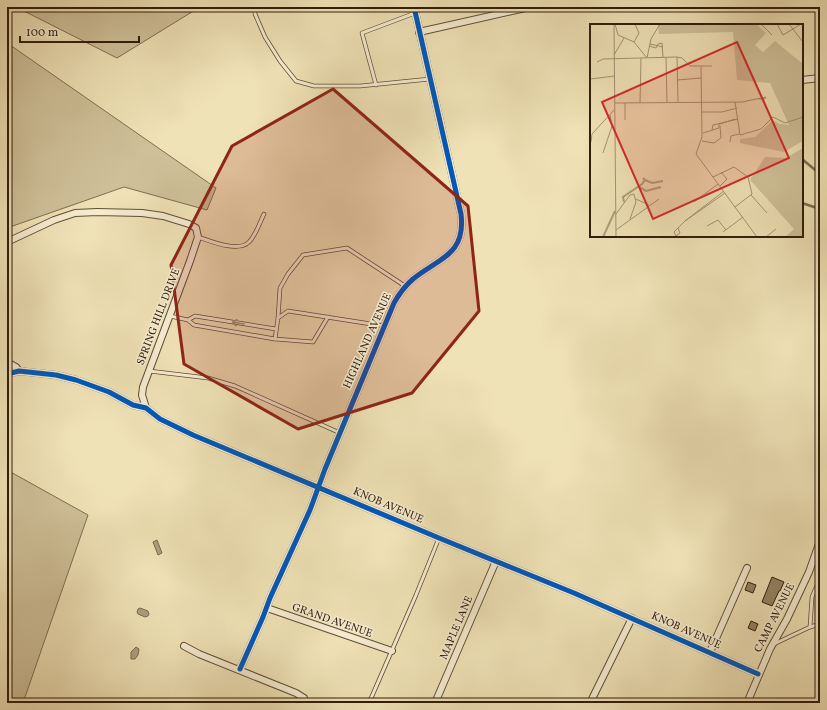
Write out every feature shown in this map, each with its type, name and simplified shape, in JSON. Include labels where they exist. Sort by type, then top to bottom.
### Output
[{"type":"street","points":[[419,32],[530,7]]},
{"type":"street","name":"HIGHLAND AVENUE","points":[[240,669],[310,510],[340,433],[394,304],[405,286],[413,278],[448,255],[459,242],[462,234],[461,214],[414,10]]},
{"type":"street","points":[[803,80],[820,79]]},
{"type":"street","points":[[7,242],[54,220],[75,214],[97,212],[142,213],[163,216],[189,224],[196,228],[198,235]]},
{"type":"street","name":"SPRING HILL DRIVE","points":[[146,408],[142,395],[149,371],[198,235]]},
{"type":"street","points":[[7,362],[16,367],[19,371]]},
{"type":"street","name":"KNOB AVENUE","points":[[7,374],[19,371],[56,375],[76,380],[109,392],[133,405],[146,408],[160,419],[193,435],[632,618],[758,674]]},
{"type":"street","name":"CAMP AVENUE","points":[[747,703],[758,674],[787,619],[809,572],[820,541]]},
{"type":"street","name":"MAPLE LANE","points":[[435,703],[496,561]]},
{"type":"street","points":[[710,652],[747,568]]},
{"type":"street","name":"GRAND AVENUE","points":[[267,608],[392,651]]},
{"type":"street","points":[[590,703],[632,618]]},
{"type":"street","points":[[184,646],[199,654],[296,692],[304,698],[306,703]]},
{"type":"lane","points":[[255,7],[255,14],[265,37],[280,61],[296,81],[314,86],[360,86],[430,79]]},
{"type":"lane","points":[[376,85],[362,33],[414,10]]},
{"type":"lane","points":[[198,235],[225,246],[242,246],[247,244],[253,238],[264,214]]},
{"type":"lane","points":[[275,339],[280,288],[288,274],[303,255],[347,248],[405,286]]},
{"type":"lane","points":[[278,318],[288,311],[384,326]]},
{"type":"lane","points":[[170,316],[188,320],[194,325],[275,339],[313,342],[328,318]]},
{"type":"lane","points":[[188,320],[194,316],[276,329]]},
{"type":"lane","points":[[149,371],[208,378],[235,386],[340,433]]},
{"type":"lane","points":[[369,703],[439,538]]},
{"type":"lane","points":[[810,626],[812,597],[820,578]]},
{"type":"lane","points":[[772,645],[810,626],[820,624]]},
{"type":"highlighted area","points":[[333,89],[468,206],[479,311],[412,393],[298,429],[184,364],[171,265],[232,146]]},
{"type":"shaded area","points":[[16,7],[200,7],[117,58]]},
{"type":"shaded area","points":[[7,45],[10,45],[216,188],[207,210],[124,187],[7,228]]},
{"type":"shaded area","points":[[7,470],[88,515],[23,703],[7,703]]},
{"type":"shaded area","points":[[157,540],[162,553],[158,555],[153,542]]},
{"type":"shaded area","points":[[140,608],[148,611],[148,616],[145,617],[138,614],[138,609]]},
{"type":"shaded area","points":[[136,647],[139,649],[138,655],[135,659],[131,659],[131,652]]},
{"type":"building","points":[[772,577],[784,582],[772,606],[762,602]]},
{"type":"building","points":[[748,582],[756,585],[753,593],[745,590]]},
{"type":"building","points":[[751,621],[758,624],[755,631],[748,628]]},
{"type":"waterway","points":[[803,160],[820,174]]},
{"type":"waterway","points":[[803,203],[820,209]]},
{"type":"cycle path","points":[[240,669],[310,510],[325,469],[394,303],[402,290],[413,279],[449,254],[455,247],[459,238],[461,214],[414,7]]},
{"type":"cycle path","points":[[7,374],[19,371],[56,375],[76,380],[109,392],[133,405],[146,408],[160,419],[193,435],[574,593],[758,674]]}]
